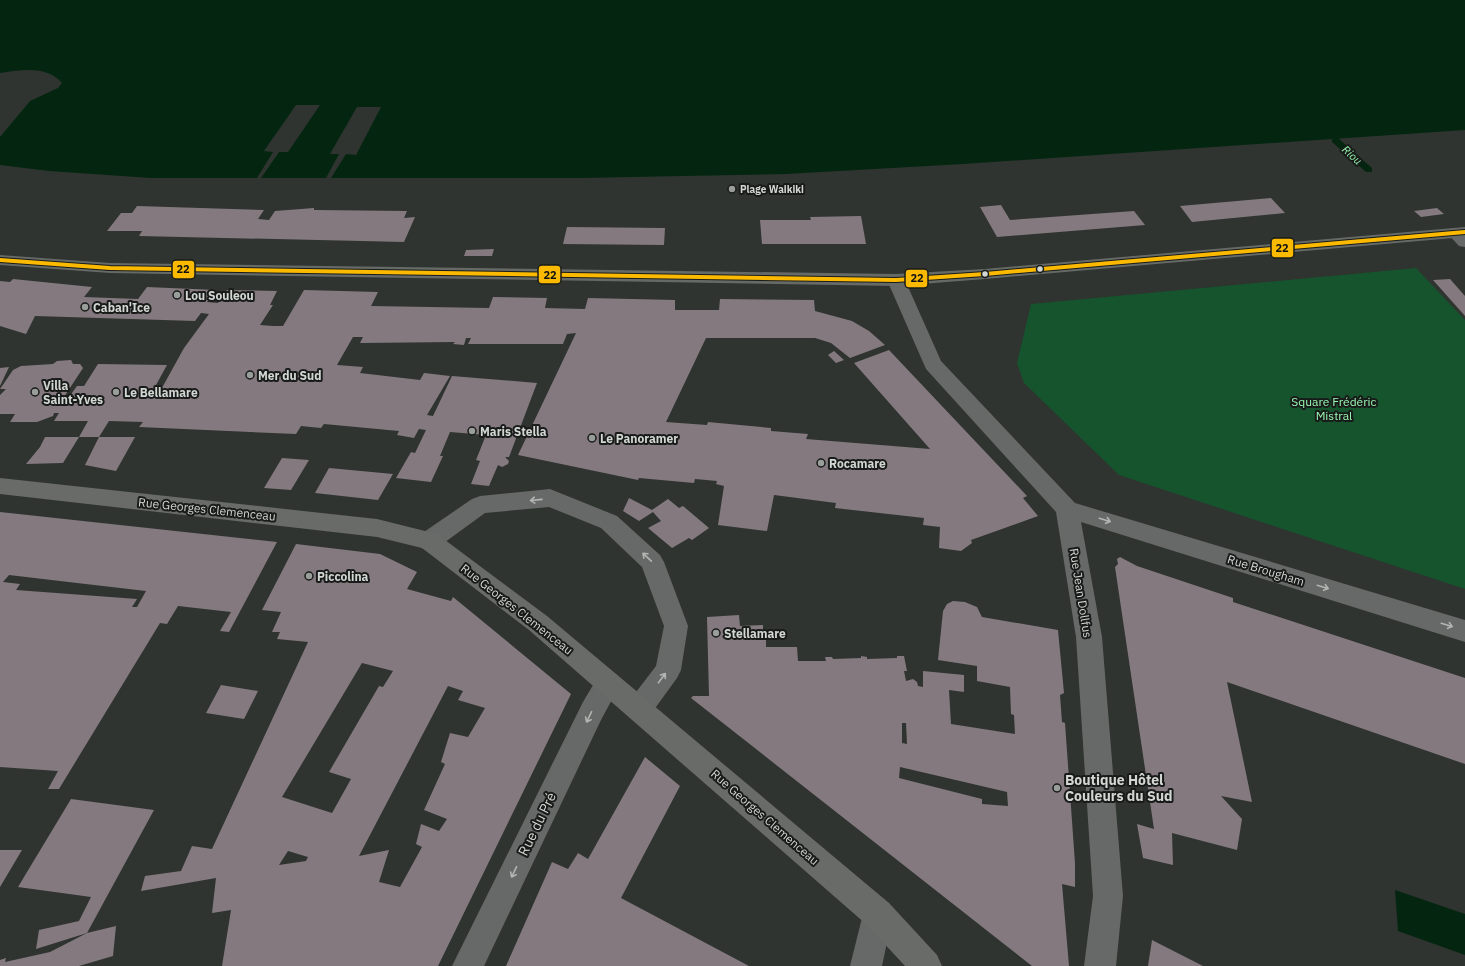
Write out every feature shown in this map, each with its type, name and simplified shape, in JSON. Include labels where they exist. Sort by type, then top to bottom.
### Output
[{"type":"main road","points":[[0,260],[110,268],[896,280],[992,274],[1462,236]]},
{"type":"main road","name":"Rue Georges Clemenceau","points":[[0,486],[377,528],[429,540],[538,623],[639,709],[878,914],[926,966]]},
{"type":"street","points":[[896,280],[934,364],[1067,508]]},
{"type":"street","points":[[429,540],[480,505],[550,498],[609,522],[652,562],[676,626],[668,670],[639,709]]},
{"type":"street","name":"Rue Brougham","points":[[1067,508],[1465,631]]},
{"type":"street","name":"Rue Jean Dollfus","points":[[1067,508],[1089,637],[1108,896],[1100,966]]},
{"type":"street","name":"Rue du Pré","points":[[468,966],[592,711],[608,683]]},
{"type":"street","points":[[866,966],[878,914]]},
{"type":"green space","name":"Square Frédéric Mistral","points":[[1416,268],[1465,320],[1465,589],[1119,475],[1024,383],[1017,363],[1031,304]]},
{"type":"shaded area","points":[[0,0],[1465,0],[1465,130],[963,164],[786,174],[581,178],[151,178],[49,171],[0,165],[0,137],[30,101],[58,88],[62,83],[49,73],[41,71],[24,70],[0,73]]},
{"type":"shaded area","points":[[1395,890],[1465,914],[1465,955],[1398,931]]},
{"type":"pier","points":[[296,105],[320,105],[288,152],[279,152],[261,178],[257,178],[273,152],[264,151]]},
{"type":"pier","points":[[357,107],[381,107],[356,155],[346,154],[331,178],[326,178],[339,154],[330,154]]},
{"type":"building","points":[[1271,198],[1285,213],[1192,222],[1180,206]]},
{"type":"building","points":[[1001,205],[1010,220],[1134,211],[1145,225],[997,237],[980,207]]},
{"type":"building","points":[[137,206],[264,210],[258,219],[269,220],[275,211],[314,208],[314,210],[407,211],[404,218],[415,217],[404,242],[139,236],[142,231],[107,231],[121,213],[132,213]]},
{"type":"building","points":[[1437,208],[1444,214],[1421,217],[1414,211]]},
{"type":"building","points":[[861,216],[866,244],[762,244],[760,220],[811,220],[810,217]]},
{"type":"building","points":[[567,227],[665,228],[664,245],[563,244]]},
{"type":"building","points":[[494,249],[492,256],[464,256],[466,250]]},
{"type":"building","points":[[13,279],[92,287],[84,297],[138,299],[147,287],[216,290],[207,302],[218,303],[227,290],[277,291],[270,305],[273,305],[260,325],[273,326],[283,326],[304,290],[378,292],[371,306],[489,308],[493,297],[547,298],[545,308],[585,309],[588,298],[675,300],[675,310],[719,310],[720,299],[814,300],[815,311],[852,321],[869,331],[885,345],[850,358],[831,343],[815,338],[706,338],[666,422],[707,425],[708,422],[771,428],[771,431],[808,434],[806,439],[930,449],[854,363],[889,350],[1027,496],[1023,498],[1038,516],[971,540],[972,543],[961,551],[939,548],[940,527],[923,525],[924,518],[835,508],[836,503],[774,495],[767,531],[718,525],[724,486],[716,484],[717,481],[695,479],[694,483],[639,478],[638,480],[518,455],[576,333],[567,334],[563,344],[468,344],[471,338],[466,338],[464,345],[453,344],[455,342],[360,343],[363,337],[353,337],[337,365],[363,367],[360,373],[420,380],[424,373],[450,376],[427,415],[433,416],[452,376],[537,383],[509,457],[505,457],[509,461],[508,464],[502,467],[498,465],[489,486],[471,484],[480,461],[476,460],[486,435],[450,432],[440,456],[443,456],[431,482],[396,478],[411,452],[415,453],[426,430],[419,429],[414,438],[397,435],[399,431],[324,424],[321,428],[301,426],[296,434],[139,427],[143,422],[109,421],[99,437],[79,437],[88,421],[54,421],[59,413],[54,413],[53,416],[37,422],[10,422],[15,414],[0,414],[0,395],[6,389],[0,389],[13,370],[21,366],[53,364],[57,361],[71,360],[73,364],[80,364],[83,368],[64,397],[69,397],[77,386],[84,386],[98,364],[167,365],[156,385],[163,386],[184,348],[209,314],[201,313],[195,321],[35,316],[26,334],[0,326],[0,281],[10,282]]},
{"type":"building","points":[[1450,279],[1465,296],[1465,316],[1433,280]]},
{"type":"building","points":[[834,351],[844,360],[836,363],[828,355]]},
{"type":"building","points":[[9,367],[0,386],[0,368]]},
{"type":"building","points":[[45,437],[79,437],[63,463],[26,464],[40,447]]},
{"type":"building","points":[[99,437],[135,437],[116,471],[85,465]]},
{"type":"building","points":[[282,458],[309,460],[291,490],[264,488]]},
{"type":"building","points":[[329,468],[393,474],[378,500],[315,493]]},
{"type":"building","points":[[629,498],[652,510],[668,499],[679,508],[683,506],[709,528],[692,540],[689,538],[672,548],[648,528],[661,521],[653,512],[639,521],[623,511]]},
{"type":"building","points":[[0,512],[277,542],[229,632],[220,631],[231,612],[178,606],[167,624],[160,623],[59,789],[48,789],[58,771],[0,767]],"holes":[[[9,575],[146,591],[137,607],[132,607],[137,599],[16,590],[20,584],[3,582]]]},
{"type":"building","points":[[296,544],[380,554],[417,572],[407,589],[451,601],[453,597],[571,694],[438,966],[222,966],[231,910],[212,913],[216,878],[141,891],[145,876],[181,871],[192,846],[212,849],[308,642],[277,639],[280,632],[272,632],[281,612],[262,610]],"holes":[[[362,663],[393,671],[383,687],[379,686],[329,772],[351,779],[332,813],[282,797]],[[448,686],[463,691],[458,700],[485,708],[468,737],[450,733],[441,762],[445,764],[424,810],[447,819],[439,831],[421,824],[416,844],[422,847],[400,887],[379,882],[389,850],[359,856]],[[288,851],[308,857],[306,861],[279,865]]]},
{"type":"building","points":[[1120,557],[1137,566],[1233,598],[1233,602],[1465,678],[1465,764],[1227,682],[1252,802],[1221,796],[1242,819],[1237,850],[1172,833],[1173,865],[1143,858],[1137,824],[1154,829],[1115,567],[1118,564],[1117,559]]},
{"type":"building","points":[[953,601],[965,602],[977,607],[982,617],[1058,630],[1064,693],[1060,695],[1062,722],[1065,723],[1075,863],[1075,887],[1062,884],[1069,966],[1032,966],[691,698],[693,696],[709,696],[707,617],[739,615],[740,626],[763,625],[763,632],[766,632],[766,647],[797,647],[798,661],[826,661],[825,657],[832,657],[833,659],[861,658],[861,656],[867,657],[867,659],[897,658],[897,656],[904,656],[907,671],[904,671],[906,681],[913,679],[917,682],[918,686],[923,687],[923,671],[964,675],[964,692],[949,690],[951,724],[1015,734],[1014,715],[1011,714],[1010,687],[977,681],[977,666],[938,660],[943,611],[947,604]],"holes":[[[902,723],[906,723],[907,744],[902,743]],[[900,767],[1007,792],[1008,806],[982,804],[982,799],[899,778]]]},
{"type":"building","points":[[221,685],[258,691],[244,719],[206,713]]},
{"type":"building","points":[[645,757],[680,786],[621,898],[749,966],[506,966],[552,862],[568,869],[578,853],[588,859]]},
{"type":"building","points":[[71,799],[154,810],[87,933],[36,949],[39,930],[79,921],[91,897],[18,887]]},
{"type":"building","points":[[0,850],[22,850],[0,887]]},
{"type":"building","points":[[116,926],[113,956],[79,966],[0,966],[0,960],[6,958],[5,962],[50,952],[87,933]]},
{"type":"building","points":[[1152,940],[1203,966],[1148,966]]},
{"type":"waterway","name":"Riou","points":[[1335,140],[1369,170]]},
{"type":"transit line","name":"22","points":[[0,260],[110,268],[896,280],[985,274],[1465,232]]},
{"type":"place","name":"Plage Waikiki","points":[[732,189]]},
{"type":"place","name":"Lou Souleou","points":[[177,295]]},
{"type":"place","name":"Caban'Ice","points":[[85,307]]},
{"type":"place","name":"Mer du Sud","points":[[250,375]]},
{"type":"place","name":"Villa Saint-Yves","points":[[35,392]]},
{"type":"place","name":"Le Bellamare","points":[[116,392]]},
{"type":"place","name":"Maris Stella","points":[[472,431]]},
{"type":"place","name":"Le Panoramer","points":[[592,438]]},
{"type":"place","name":"Rocamare","points":[[821,463]]},
{"type":"place","name":"Piccolina","points":[[309,576]]},
{"type":"place","name":"Stellamare","points":[[716,633]]},
{"type":"place","name":"Boutique Hôtel Couleurs du Sud","points":[[1057,788]]}]
